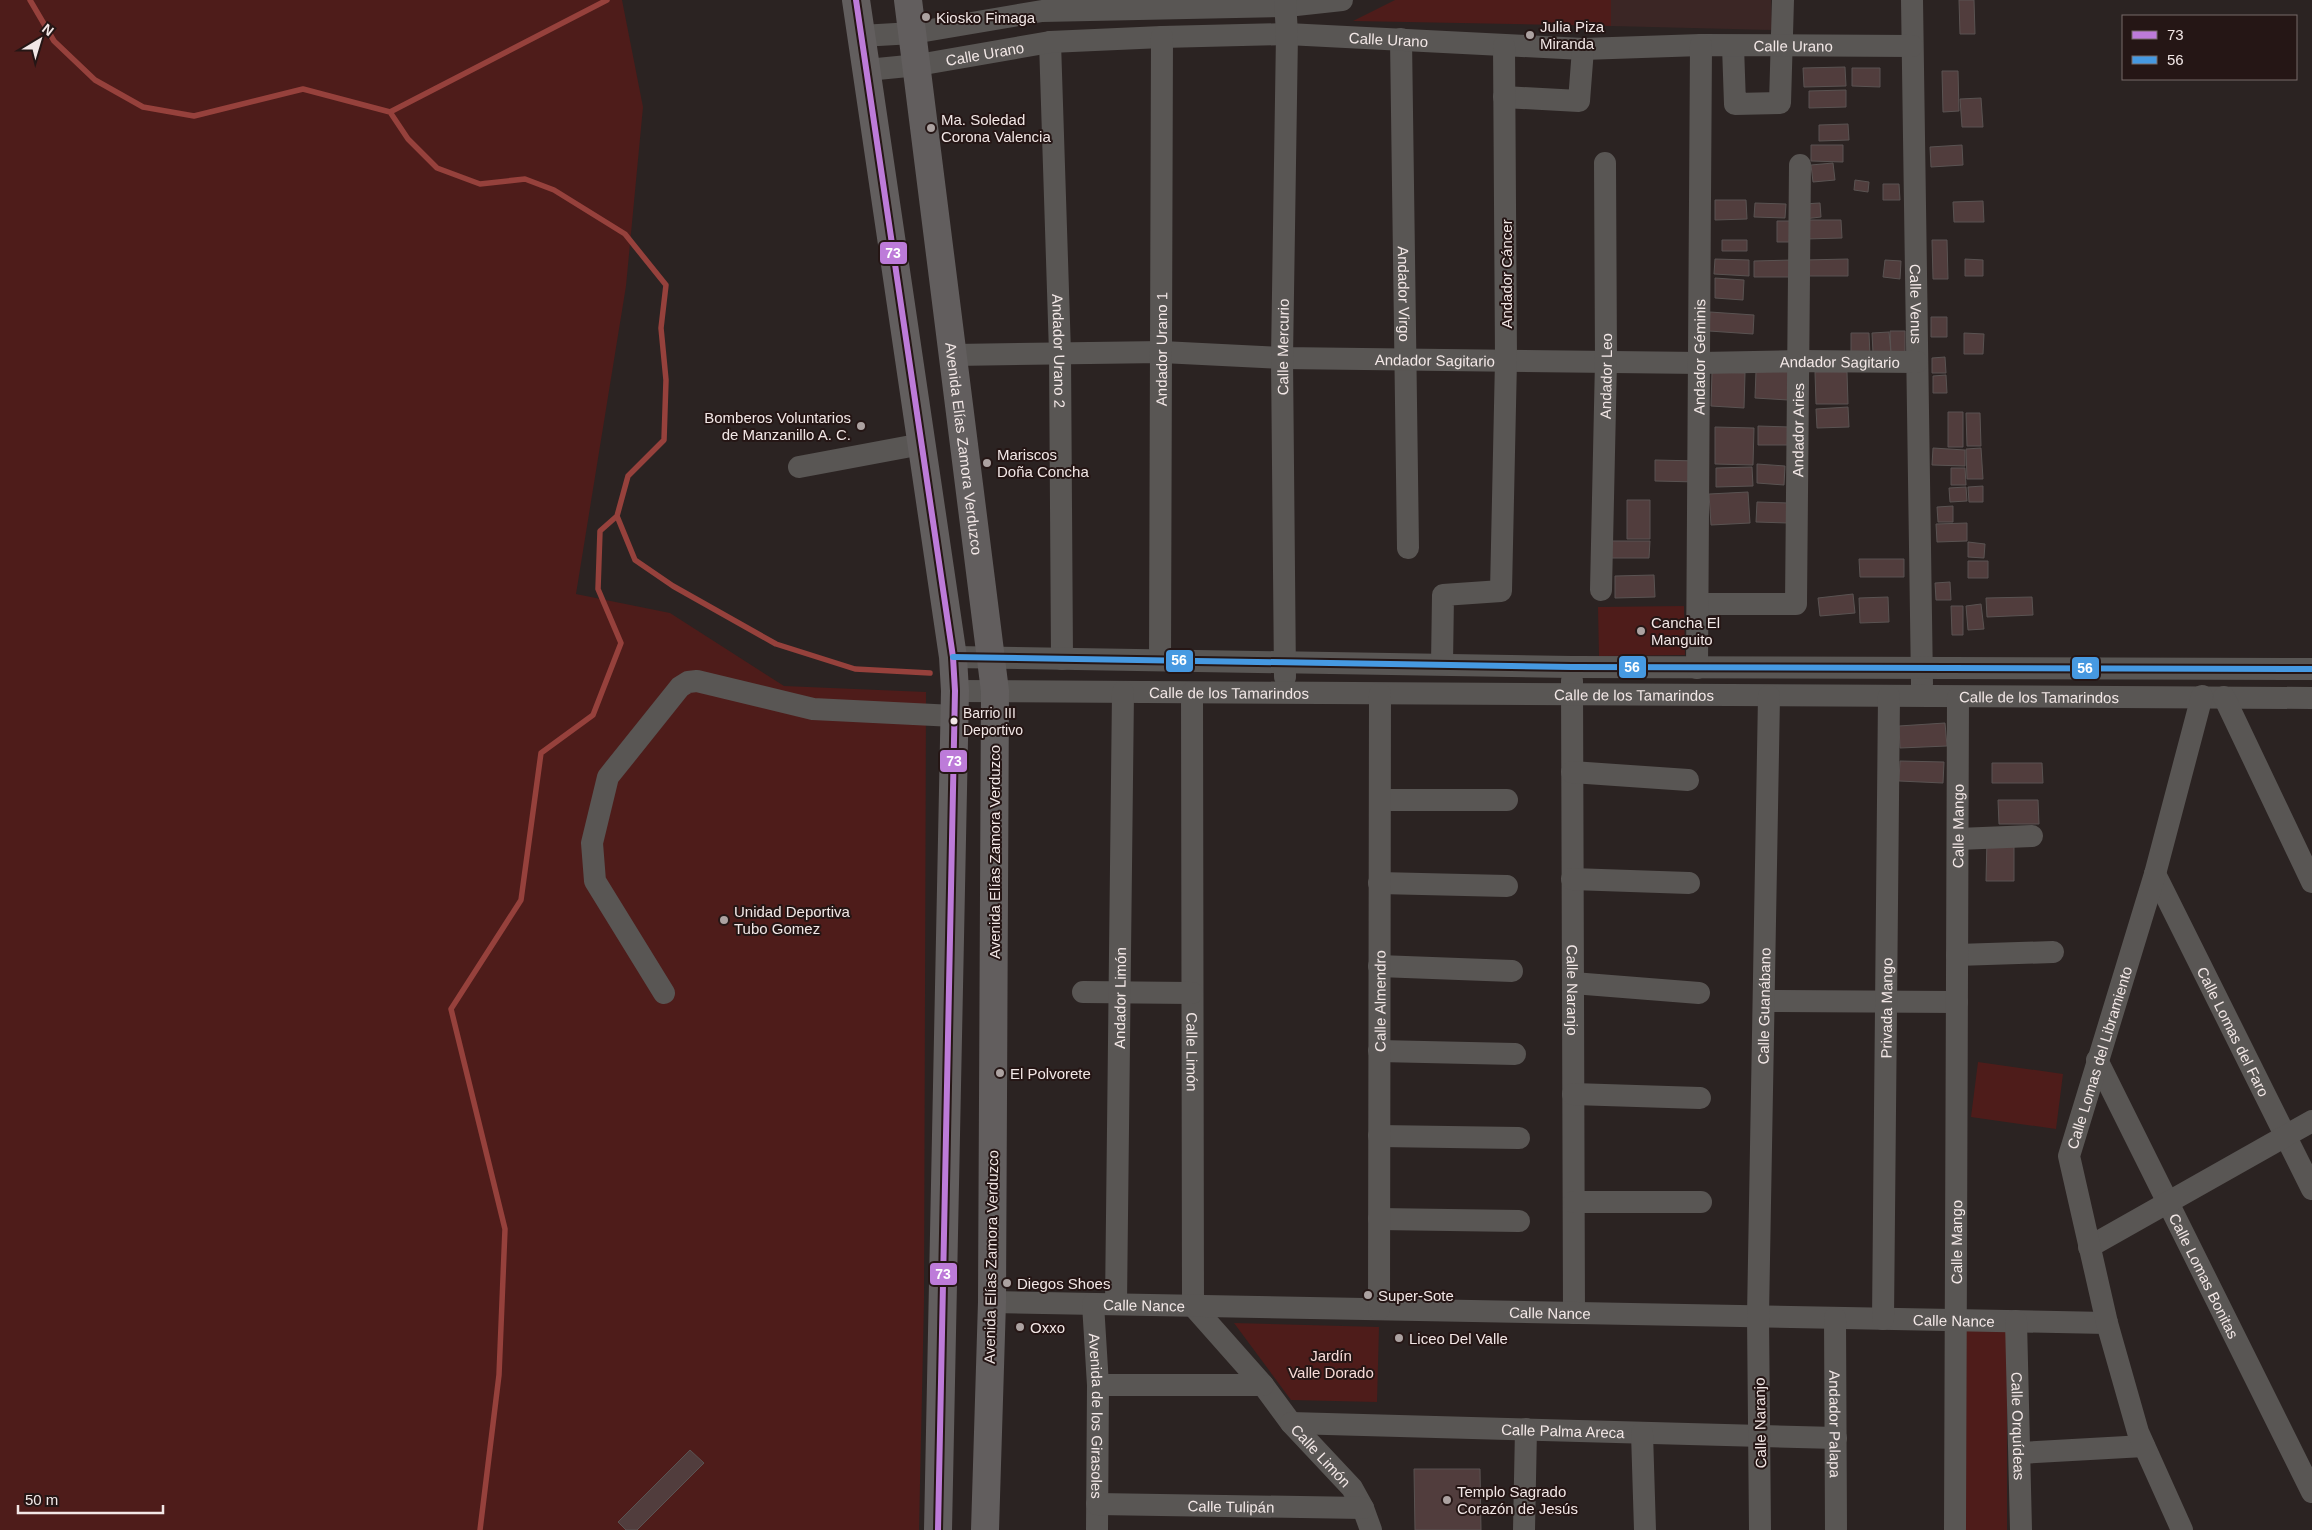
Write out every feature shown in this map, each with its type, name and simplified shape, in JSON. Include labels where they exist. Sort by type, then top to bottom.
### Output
[{"type":"main road","points":[[856,0],[953,657],[955,703],[938,1530]]},
{"type":"main road","name":"Avenida Elías Zamora Verduzco","points":[[908,0],[918,65],[995,692],[992,1302],[985,1530]]},
{"type":"street","points":[[1701,106],[1780,103],[1783,0]]},
{"type":"street","name":"Calle Venus","points":[[1912,0],[1922,696]]},
{"type":"street","points":[[861,36],[913,33],[1042,10],[1339,1]]},
{"type":"street","name":"Calle Mercurio","points":[[1286,3],[1282,358],[1286,693]]},
{"type":"street","name":"Calle Urano","points":[[867,70],[918,65],[1050,42],[1287,34],[1583,49],[1701,44],[1733,46],[1912,46]]},
{"type":"street","name":"Andador Urano 1","points":[[1160,660],[1162,37]]},
{"type":"street","name":"Andador Virgo","points":[[1401,39],[1408,548]]},
{"type":"street","name":"Andador Urano 2","points":[[1050,42],[1060,353],[1062,659]]},
{"type":"street","name":"Andador Géminis","points":[[1697,668],[1701,44]]},
{"type":"street","name":"Andador Cáncer","points":[[1442,664],[1443,595],[1501,591],[1506,360],[1504,46]]},
{"type":"street","points":[[1733,46],[1735,104]]},
{"type":"street","points":[[1504,97],[1579,101],[1583,49]]},
{"type":"street","name":"Andador Leo","points":[[1601,590],[1606,362],[1605,164]]},
{"type":"street","name":"Andador Aries","points":[[1698,604],[1796,604],[1800,165]]},
{"type":"street","name":"Andador Sagitario","points":[[954,355],[1162,352],[1282,358],[1700,363],[1799,360],[1917,362]]},
{"type":"street","points":[[799,467],[922,444]]},
{"type":"street","points":[[953,657],[1572,667],[2312,669]]},
{"type":"street","name":"Calle Naranjo","points":[[1572,667],[1574,1313]]},
{"type":"street","name":"Calle de los Tamarindos","points":[[664,993],[595,881],[592,843],[608,777],[680,687],[688,682],[697,681],[813,709],[955,703],[995,692],[1922,696],[1958,698],[2213,696],[2312,698]]},
{"type":"street","name":"Andador Limón","points":[[1116,1304],[1123,692]]},
{"type":"street","name":"Calle Limón","points":[[1192,693],[1193,1306],[1264,1385],[1291,1422],[1352,1488],[1363,1508],[1371,1530]]},
{"type":"street","name":"Calle Almendro","points":[[1379,1309],[1380,694]]},
{"type":"street","name":"Calle Guanábano","points":[[1758,1316],[1769,696]]},
{"type":"street","name":"Privada Mango","points":[[1883,1319],[1889,696]]},
{"type":"street","points":[[2213,696],[2312,882]]},
{"type":"street","name":"Calle Lomas del Libramiento","points":[[2182,1530],[2138,1432],[2089,1247],[2069,1156],[2155,874],[2213,696]]},
{"type":"street","name":"Calle Mango","points":[[1955,1530],[1958,698]]},
{"type":"street","points":[[1572,772],[1688,780]]},
{"type":"street","points":[[1380,800],[1507,800]]},
{"type":"street","points":[[1958,839],[2032,836]]},
{"type":"street","name":"Calle Lomas del Faro","points":[[2155,874],[2312,1189]]},
{"type":"street","points":[[1572,879],[1689,883]]},
{"type":"street","points":[[1379,883],[1507,886]]},
{"type":"street","points":[[1957,955],[2053,952]]},
{"type":"street","points":[[1379,966],[1512,971]]},
{"type":"street","points":[[1573,983],[1699,993]]},
{"type":"street","points":[[1083,992],[1192,993]]},
{"type":"street","points":[[1764,1001],[1957,1002]]},
{"type":"street","points":[[1379,1051],[1515,1054]]},
{"type":"street","name":"Calle Lomas Bonitas","points":[[2098,1060],[2312,1492]]},
{"type":"street","points":[[1573,1094],[1700,1098]]},
{"type":"street","points":[[2089,1247],[2312,1121]]},
{"type":"street","points":[[1379,1136],[1519,1138]]},
{"type":"street","points":[[1574,1202],[1701,1202]]},
{"type":"street","points":[[1379,1219],[1520,1221]]},
{"type":"street","name":"Calle Nance","points":[[992,1302],[2108,1323]]},
{"type":"street","name":"Avenida de los Girasoles","points":[[1093,1304],[1098,1385],[1097,1530]]},
{"type":"street","name":"Calle Naranjo","points":[[1758,1316],[1761,1436],[1760,1530]]},
{"type":"street","name":"Andador Palapa","points":[[1835,1318],[1836,1530]]},
{"type":"street","name":"Calle Orquídeas","points":[[2016,1321],[2021,1530]]},
{"type":"street","points":[[1098,1385],[1264,1385]]},
{"type":"street","name":"Calle Palma Areca","points":[[1291,1422],[1836,1438]]},
{"type":"street","points":[[1524,1530],[1526,1429]]},
{"type":"street","points":[[1642,1433],[1645,1530]]},
{"type":"street","points":[[2020,1453],[2144,1446]]},
{"type":"street","name":"Calle Tulipán","points":[[1097,1504],[1363,1508]]},
{"type":"shaded area","points":[[1611,0],[1771,0],[1772,30],[1611,26]]},
{"type":"green space","points":[[0,0],[622,0],[643,107],[626,286],[576,594],[670,613],[784,686],[926,692],[924,1300],[919,1530],[0,1530]]},
{"type":"green space","points":[[1395,0],[1611,0],[1611,26],[1353,21]]},
{"type":"green space","name":"Cancha El Manguito","points":[[1684,606],[1685,655],[1599,656],[1598,607]]},
{"type":"green space","points":[[1978,1062],[2063,1074],[2056,1129],[1971,1117]]},
{"type":"green space","name":"Jardín Valle Dorado","points":[[1234,1323],[1379,1327],[1377,1402],[1291,1400]]},
{"type":"green space","points":[[1965,1329],[2007,1329],[2007,1530],[1965,1530]]},
{"type":"building","points":[[1959,0],[1974,0],[1975,34],[1960,34]]},
{"type":"building","points":[[1845,67],[1846,86],[1804,87],[1803,68]]},
{"type":"building","points":[[1852,68],[1880,68],[1880,87],[1852,86]]},
{"type":"building","points":[[1942,71],[1958,71],[1959,111],[1943,112]]},
{"type":"building","points":[[1846,90],[1846,107],[1809,108],[1809,91]]},
{"type":"building","points":[[1981,98],[1983,127],[1962,127],[1960,99]]},
{"type":"building","points":[[1848,124],[1849,140],[1819,141],[1819,125]]},
{"type":"building","points":[[1811,145],[1843,145],[1843,162],[1811,161]]},
{"type":"building","points":[[1962,145],[1963,165],[1931,167],[1930,147]]},
{"type":"building","points":[[1833,163],[1835,180],[1813,182],[1811,165]]},
{"type":"building","points":[[1855,180],[1869,182],[1868,192],[1854,190]]},
{"type":"building","points":[[1883,184],[1899,184],[1900,200],[1883,200]]},
{"type":"building","points":[[1715,200],[1746,200],[1747,219],[1715,220]]},
{"type":"building","points":[[1983,201],[1984,222],[1954,222],[1953,202]]},
{"type":"building","points":[[1755,203],[1786,204],[1785,218],[1754,217]]},
{"type":"building","points":[[1820,203],[1821,217],[1804,219],[1803,204]]},
{"type":"building","points":[[1806,220],[1841,220],[1842,238],[1806,239]]},
{"type":"building","points":[[1777,221],[1792,221],[1792,242],[1777,242]]},
{"type":"building","points":[[1722,240],[1747,240],[1747,251],[1722,251]]},
{"type":"building","points":[[1932,240],[1947,240],[1948,279],[1933,279]]},
{"type":"building","points":[[1715,259],[1749,260],[1749,276],[1714,274]]},
{"type":"building","points":[[1848,259],[1848,276],[1805,276],[1805,260]]},
{"type":"building","points":[[1965,259],[1983,260],[1983,276],[1965,276]]},
{"type":"building","points":[[1793,260],[1793,277],[1754,277],[1754,261]]},
{"type":"building","points":[[1885,260],[1901,261],[1900,279],[1883,277]]},
{"type":"building","points":[[1715,278],[1744,280],[1743,300],[1715,298]]},
{"type":"building","points":[[1710,312],[1754,315],[1753,334],[1709,331]]},
{"type":"building","points":[[1931,317],[1947,317],[1947,337],[1931,337]]},
{"type":"building","points":[[1890,331],[1905,331],[1905,354],[1891,355]]},
{"type":"building","points":[[1889,332],[1891,353],[1873,353],[1872,333]]},
{"type":"building","points":[[1851,333],[1869,333],[1870,356],[1851,356]]},
{"type":"building","points":[[1964,333],[1984,334],[1983,354],[1964,354]]},
{"type":"building","points":[[1945,357],[1946,373],[1932,373],[1932,358]]},
{"type":"building","points":[[1756,371],[1789,372],[1788,400],[1755,398]]},
{"type":"building","points":[[1712,372],[1745,373],[1744,408],[1711,406]]},
{"type":"building","points":[[1815,372],[1847,372],[1848,404],[1816,404]]},
{"type":"building","points":[[1946,375],[1947,393],[1933,393],[1933,376]]},
{"type":"building","points":[[1848,407],[1849,427],[1817,428],[1816,409]]},
{"type":"building","points":[[1948,412],[1963,412],[1963,447],[1948,447]]},
{"type":"building","points":[[1966,413],[1980,413],[1981,446],[1967,446]]},
{"type":"building","points":[[1758,426],[1790,427],[1790,445],[1758,445]]},
{"type":"building","points":[[1715,427],[1754,428],[1753,465],[1715,464]]},
{"type":"building","points":[[1933,448],[1965,450],[1965,466],[1932,465]]},
{"type":"building","points":[[1981,448],[1983,479],[1967,479],[1966,449]]},
{"type":"building","points":[[1655,460],[1698,461],[1697,482],[1655,481]]},
{"type":"building","points":[[1757,464],[1785,466],[1784,485],[1757,483]]},
{"type":"building","points":[[1752,467],[1753,486],[1716,487],[1716,468]]},
{"type":"building","points":[[1951,468],[1965,468],[1966,485],[1951,485]]},
{"type":"building","points":[[1983,486],[1983,502],[1969,502],[1968,487]]},
{"type":"building","points":[[1966,487],[1967,501],[1950,502],[1949,488]]},
{"type":"building","points":[[1748,492],[1750,523],[1711,525],[1709,494]]},
{"type":"building","points":[[1627,500],[1650,500],[1650,539],[1627,539]]},
{"type":"building","points":[[1757,502],[1789,503],[1788,523],[1756,522]]},
{"type":"building","points":[[1953,506],[1953,522],[1938,522],[1937,507]]},
{"type":"building","points":[[1967,523],[1967,541],[1937,542],[1936,524]]},
{"type":"building","points":[[1610,541],[1650,541],[1649,558],[1610,558]]},
{"type":"building","points":[[1968,542],[1985,544],[1984,558],[1968,557]]},
{"type":"building","points":[[1859,559],[1904,559],[1904,577],[1860,577]]},
{"type":"building","points":[[1968,561],[1988,561],[1988,578],[1968,578]]},
{"type":"building","points":[[1654,575],[1655,597],[1615,598],[1615,576]]},
{"type":"building","points":[[1950,582],[1951,600],[1936,600],[1935,583]]},
{"type":"building","points":[[1853,594],[1855,613],[1820,616],[1818,598]]},
{"type":"building","points":[[1888,597],[1889,622],[1860,623],[1859,598]]},
{"type":"building","points":[[2032,597],[2033,615],[1987,617],[1986,598]]},
{"type":"building","points":[[1981,604],[1984,629],[1968,630],[1966,606]]},
{"type":"building","points":[[1951,606],[1963,606],[1963,635],[1952,635]]},
{"type":"building","points":[[1945,723],[1947,746],[1900,748],[1899,726]]},
{"type":"building","points":[[1900,761],[1944,762],[1943,783],[1899,781]]},
{"type":"building","points":[[1992,763],[2042,763],[2043,783],[1992,783]]},
{"type":"building","points":[[1998,800],[2038,800],[2039,824],[1999,824]]},
{"type":"building","points":[[1987,839],[2014,840],[2014,881],[1986,881]]},
{"type":"building","points":[[690,1450],[704,1463],[637,1530],[626,1530],[618,1522]]},
{"type":"building","name":"Templo Sagrado Corazón de Jesús","points":[[1414,1469],[1480,1469],[1481,1530],[1415,1530]]},
{"type":"waterway","points":[[30,0],[54,41],[95,80],[143,107],[194,116],[303,89],[390,112],[607,0]]},
{"type":"waterway","points":[[390,112],[408,139],[437,168],[480,184],[525,179],[554,190],[625,234],[666,285],[661,328],[666,380],[664,440],[628,476],[617,516],[635,560],[673,586],[776,644],[855,669],[930,673]]},
{"type":"waterway","points":[[480,1530],[499,1375],[505,1229],[451,1009],[521,900],[541,753],[593,715],[621,643],[598,589],[600,531],[617,516]]},
{"type":"transit line","name":"73","points":[[856,0],[953,657],[955,691],[938,1530]]},
{"type":"transit line","name":"56","points":[[953,657],[1572,667],[2312,669]]},
{"type":"place","name":"Kiosko Fimaga","points":[[926,17]]},
{"type":"place","name":"Julia Piza Miranda","points":[[1530,35]]},
{"type":"place","name":"Ma. Soledad Corona Valencia","points":[[931,128]]},
{"type":"place","name":"Bomberos Voluntarios de Manzanillo A. C.","points":[[861,426]]},
{"type":"place","name":"Mariscos Doña Concha","points":[[987,463]]},
{"type":"place","name":"Cancha El Manguito","points":[[1641,631]]},
{"type":"place","name":"Barrio III Deportivo","points":[[954,721]]},
{"type":"place","name":"Unidad Deportiva Tubo Gomez","points":[[724,920]]},
{"type":"place","name":"El Polvorete","points":[[1000,1073]]},
{"type":"place","name":"Diegos Shoes","points":[[1007,1283]]},
{"type":"place","name":"Super-Sote","points":[[1368,1295]]},
{"type":"place","name":"Oxxo","points":[[1020,1327]]},
{"type":"place","name":"Liceo Del Valle","points":[[1399,1338]]},
{"type":"place","name":"Templo Sagrado Corazón de Jesús","points":[[1447,1500]]}]
